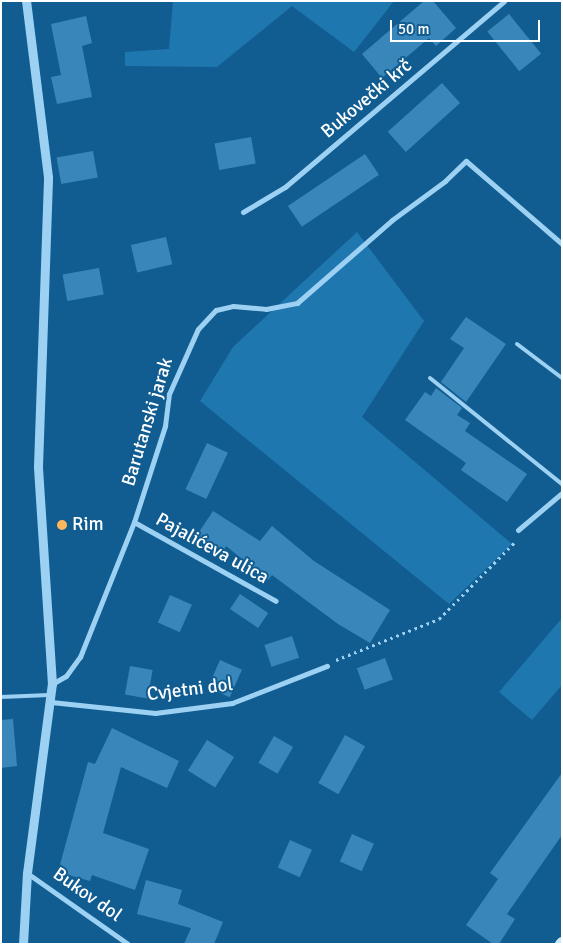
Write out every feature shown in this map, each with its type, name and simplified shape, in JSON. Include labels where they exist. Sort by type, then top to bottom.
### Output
[{"type":"street","points":[[24,944],[27,873],[52,684],[38,466],[48,177],[26,1]]},
{"type":"street","name":"Bukovečki krč","points":[[243,212],[285,187],[504,1]]},
{"type":"street","name":"Barutanski jarak","points":[[52,684],[66,676],[80,657],[134,522],[165,426],[169,394],[187,350],[208,318],[222,306],[266,309],[297,303],[392,220],[445,182],[466,161],[562,244]]},
{"type":"street","points":[[518,530],[562,493]]},
{"type":"street","name":"Pajalićeva ulica","points":[[134,522],[276,602]]},
{"type":"street","name":"Cvjetni dol","points":[[51,698],[155,713],[232,703],[327,666]]},
{"type":"street","name":"Bukov dol","points":[[27,873],[128,944]]},
{"type":"lane","points":[[517,344],[562,378]]},
{"type":"lane","points":[[430,378],[562,484]]},
{"type":"lane","points":[[1,697],[51,698]]},
{"type":"path","points":[[327,666],[337,658],[439,619],[519,538],[518,530]]},
{"type":"shaded area","points":[[173,1],[394,1],[354,52],[292,6],[217,67],[125,66],[125,52],[169,49]]},
{"type":"shaded area","points":[[357,232],[424,321],[362,417],[512,544],[449,604],[200,401],[233,347]]},
{"type":"shaded area","points":[[562,618],[562,685],[532,720],[499,692]]},
{"type":"building","points":[[424,1],[433,1],[456,28],[436,46],[429,38],[382,78],[362,54]]},
{"type":"building","points":[[509,14],[541,54],[519,71],[487,32]]},
{"type":"building","points":[[86,16],[92,43],[82,46],[92,97],[57,104],[51,77],[61,75],[51,24]]},
{"type":"building","points":[[442,83],[460,103],[406,152],[388,132]]},
{"type":"building","points":[[251,137],[256,164],[219,170],[215,143]]},
{"type":"building","points":[[93,151],[98,178],[61,184],[57,157]]},
{"type":"building","points":[[365,154],[379,175],[302,227],[288,206]]},
{"type":"building","points":[[166,237],[172,264],[137,272],[131,245]]},
{"type":"building","points":[[99,268],[104,295],[67,301],[63,274]]},
{"type":"building","points":[[466,317],[506,344],[466,402],[441,382],[464,348],[450,339]]},
{"type":"building","points":[[436,388],[462,408],[457,415],[470,423],[465,431],[527,474],[507,502],[461,470],[466,463],[405,420],[425,392],[431,396]]},
{"type":"building","points":[[207,443],[228,453],[206,499],[185,489]]},
{"type":"building","points":[[213,511],[260,541],[272,526],[314,561],[390,610],[370,643],[338,624],[272,575],[268,580],[226,546],[223,552],[197,535]]},
{"type":"building","points":[[240,594],[268,613],[258,628],[230,609]]},
{"type":"building","points":[[170,595],[192,605],[180,632],[158,622]]},
{"type":"building","points":[[292,636],[299,658],[272,667],[264,645]]},
{"type":"building","points":[[385,658],[393,680],[365,690],[357,668]]},
{"type":"building","points":[[220,660],[242,670],[230,697],[208,687]]},
{"type":"building","points":[[130,666],[153,670],[148,699],[125,695]]},
{"type":"building","points":[[13,719],[17,766],[1,768],[1,720]]},
{"type":"building","points":[[112,728],[179,761],[167,788],[121,767],[103,833],[149,849],[135,890],[92,875],[90,881],[58,872],[88,762],[95,764]]},
{"type":"building","points":[[345,735],[365,746],[338,794],[318,783]]},
{"type":"building","points":[[274,736],[293,747],[278,774],[258,763]]},
{"type":"building","points":[[207,740],[234,757],[215,787],[188,771]]},
{"type":"building","points":[[562,773],[562,835],[507,914],[515,919],[499,944],[493,944],[466,925],[498,879],[490,873]]},
{"type":"building","points":[[352,834],[374,844],[362,871],[340,861]]},
{"type":"building","points":[[290,840],[312,850],[300,877],[278,867]]},
{"type":"building","points":[[146,880],[182,890],[178,904],[223,922],[214,944],[184,944],[191,928],[137,914]]},
{"type":"place","name":"Rim","points":[[62,525]]}]
